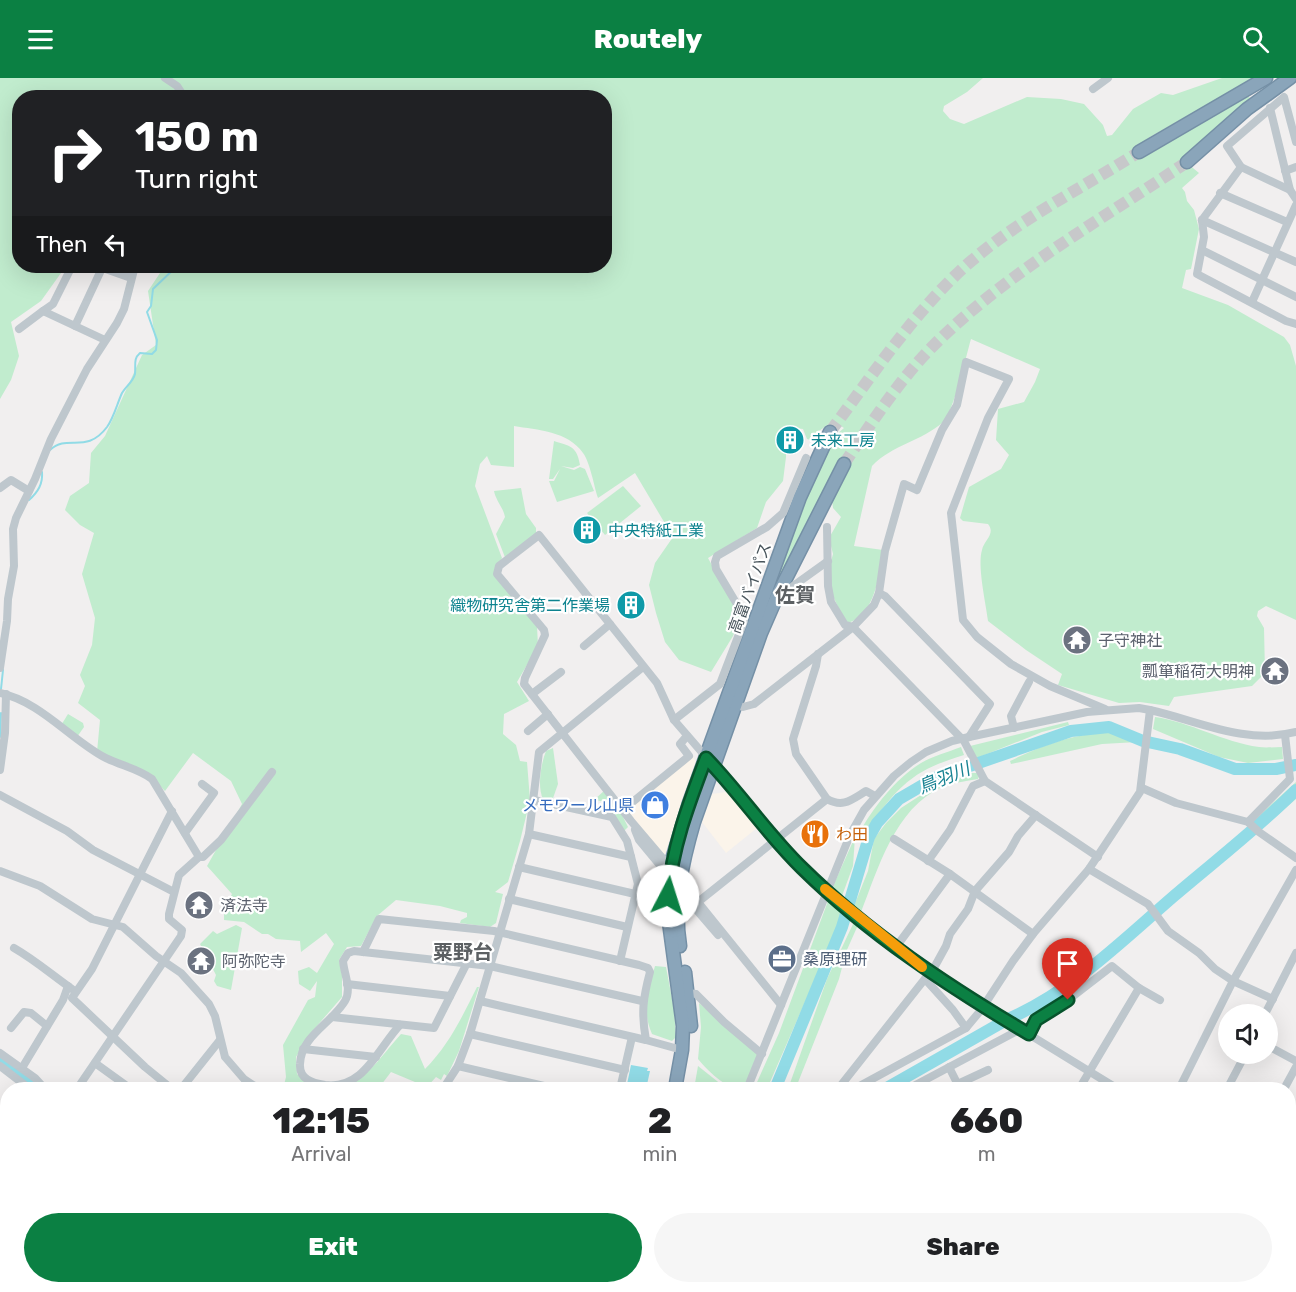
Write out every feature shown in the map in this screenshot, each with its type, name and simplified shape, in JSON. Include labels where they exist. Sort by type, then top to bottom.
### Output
[{"type":"highway","points":[[1139,152],[1266,78]]},
{"type":"highway","points":[[1187,162],[1247,109],[1290,78]]},
{"type":"highway","name":"高富バイパス","points":[[710,762],[800,497],[830,432]]},
{"type":"highway","name":"高富バイパス","points":[[710,762],[736,705],[761,633],[778,594],[844,464]]},
{"type":"highway","points":[[676,1082],[684,1026],[669,922],[667,866],[686,812],[710,762]]},
{"type":"highway","points":[[684,1082],[691,1037],[688,993],[679,941],[677,910],[685,852],[710,762]]},
{"type":"street","points":[[165,78],[180,90]]},
{"type":"street","points":[[1093,89],[1108,78]]},
{"type":"street","points":[[1290,190],[1241,167],[1227,146],[1284,97],[1296,142]]},
{"type":"street","points":[[1270,108],[1290,190],[1296,199]]},
{"type":"street","points":[[1241,167],[1202,220],[1204,229],[1197,273],[1286,321],[1296,324]]},
{"type":"street","points":[[1285,171],[1296,167]]},
{"type":"street","points":[[1220,193],[1287,222]]},
{"type":"street","points":[[1252,302],[1296,205]]},
{"type":"street","points":[[1202,220],[1296,262]]},
{"type":"street","points":[[1202,250],[1296,297]]},
{"type":"street","points":[[19,329],[53,304],[68,273]]},
{"type":"street","points":[[75,326],[98,273]]},
{"type":"street","points":[[118,273],[131,278]]},
{"type":"street","points":[[0,668],[14,566],[13,529],[18,512],[51,439],[94,357],[124,309],[133,273]]},
{"type":"street","points":[[43,311],[105,340]]},
{"type":"street","points":[[736,705],[743,707],[754,704],[853,627],[874,605],[879,593],[885,551],[904,484],[917,490],[942,430],[957,405],[966,363],[1009,379],[988,418],[951,513],[963,620],[977,637],[1011,664],[1050,686],[1105,709]]},
{"type":"street","points":[[674,720],[720,684],[747,614],[716,569],[717,556],[767,527],[783,513],[806,458]]},
{"type":"street","points":[[0,488],[11,480],[29,492]]},
{"type":"street","points":[[827,527],[828,586],[831,602],[845,625],[853,627],[965,739],[984,778],[1098,857]]},
{"type":"street","points":[[667,866],[524,681],[543,640],[544,630],[497,574],[499,566],[539,535],[657,683],[674,720],[776,839],[801,867],[927,976],[966,1028]]},
{"type":"street","points":[[789,589],[828,561]]},
{"type":"street","points":[[879,593],[885,596],[990,704],[965,739]]},
{"type":"street","points":[[584,646],[610,624]]},
{"type":"street","points":[[818,654],[793,739],[796,754],[827,799],[837,804],[866,791],[875,796]]},
{"type":"street","points":[[448,1082],[459,1066],[470,1034],[529,834],[537,756],[541,749],[643,667]]},
{"type":"street","points":[[532,694],[561,672]]},
{"type":"street","points":[[1014,728],[1011,716],[1029,682]]},
{"type":"street","points":[[0,770],[5,733],[3,694],[32,705],[104,757],[152,779],[199,857]]},
{"type":"street","points":[[750,1082],[854,828],[875,796],[911,762],[952,741],[1105,709],[1139,708],[1237,734],[1261,738],[1296,732]]},
{"type":"street","points":[[867,1082],[966,1028],[1033,934],[1089,869],[1142,788],[1150,711]]},
{"type":"street","points":[[528,731],[548,714]]},
{"type":"street","points":[[1248,822],[1290,779],[1285,735]]},
{"type":"street","points":[[624,809],[689,756],[680,744],[687,736]]},
{"type":"street","points":[[82,1082],[181,936],[182,930],[169,919],[179,875],[221,840],[272,772]]},
{"type":"street","points":[[928,861],[950,830],[973,786],[984,778]]},
{"type":"street","points":[[185,833],[214,794],[202,784]]},
{"type":"street","points":[[1142,788],[1176,803],[1248,822],[1296,858]]},
{"type":"street","points":[[0,795],[67,831],[93,850],[174,892]]},
{"type":"street","points":[[698,902],[827,799]]},
{"type":"street","points":[[534,800],[612,817],[627,841],[638,884],[620,961]]},
{"type":"street","points":[[164,1082],[113,1038],[72,998],[92,969],[172,811]]},
{"type":"street","points":[[844,1082],[927,976],[946,946],[950,933],[968,909],[975,891],[1009,852],[1018,836],[1036,815]]},
{"type":"street","points":[[529,834],[631,857]]},
{"type":"street","points":[[894,838],[975,891],[1033,934]]},
{"type":"street","points":[[519,867],[635,894]]},
{"type":"street","points":[[1089,869],[1148,904],[1168,931],[1215,969],[1233,981],[1273,999]]},
{"type":"street","points":[[1182,1082],[1233,981],[1296,870]]},
{"type":"street","points":[[0,871],[40,886],[92,919],[114,924],[130,933],[181,973],[209,1004],[215,1016],[225,1058],[234,1070],[248,1082]]},
{"type":"street","points":[[896,948],[950,874]]},
{"type":"street","points":[[679,885],[689,891],[781,1005]]},
{"type":"street","points":[[509,899],[627,927]]},
{"type":"street","points":[[687,899],[712,929],[726,937]]},
{"type":"street","points":[[363,951],[379,919],[499,932],[648,968],[650,972],[642,1001],[646,1040]]},
{"type":"street","points":[[14,948],[77,992]]},
{"type":"street","points":[[311,1082],[302,1076],[300,1057],[309,1040],[345,1001],[348,992],[343,961],[348,953],[354,951],[490,966],[642,1001]]},
{"type":"street","points":[[1270,1004],[1296,953]]},
{"type":"street","points":[[332,1017],[434,1028],[467,963]]},
{"type":"street","points":[[921,1082],[1023,1030],[1068,1000],[1112,966],[1139,988],[1160,1000]]},
{"type":"street","points":[[927,976],[1023,1030],[1108,1082]]},
{"type":"street","points":[[347,984],[450,996]]},
{"type":"street","points":[[22,1068],[68,986]]},
{"type":"street","points":[[1083,1082],[1139,988]]},
{"type":"street","points":[[688,993],[696,994],[762,1054]]},
{"type":"street","points":[[480,1001],[682,1050]]},
{"type":"street","points":[[11,1028],[24,1012],[31,1013],[47,1026]]},
{"type":"street","points":[[348,1082],[358,1077],[372,1064],[386,1040],[400,1025]]},
{"type":"street","points":[[470,1034],[625,1070]]},
{"type":"street","points":[[622,1082],[632,1037]]},
{"type":"street","points":[[187,1082],[220,1040]]},
{"type":"street","points":[[303,1049],[376,1057]]},
{"type":"street","points":[[1278,1051],[1296,1061]]},
{"type":"street","points":[[0,1053],[39,1082]]},
{"type":"street","points":[[95,1063],[119,1082]]},
{"type":"street","points":[[1231,1082],[1240,1064]]},
{"type":"street","points":[[0,1066],[21,1082]]},
{"type":"street","points":[[459,1066],[527,1082]]},
{"type":"street","points":[[949,1067],[956,1082]]},
{"type":"street","points":[[1288,1082],[1296,1067]]},
{"type":"street","points":[[968,1082],[988,1071]]},
{"type":"shaded area","name":"メモワール山県","points":[[693,757],[696,762],[665,854],[628,811],[630,806]]},
{"type":"shaded area","points":[[726,792],[757,828],[726,853],[702,822],[712,794]]},
{"type":"green space","points":[[0,78],[983,78],[967,92],[944,106],[943,111],[950,119],[964,124],[1027,97],[1061,99],[1084,104],[1103,125],[1107,136],[1112,135],[1133,109],[1161,93],[1173,95],[1222,78],[1254,78],[1150,137],[1135,149],[1140,156],[1153,152],[1246,94],[1250,98],[1182,159],[1199,173],[1182,188],[1187,201],[1194,210],[1199,229],[1191,269],[1186,270],[1182,288],[1228,305],[1284,337],[1290,345],[1296,366],[1296,620],[1266,606],[1258,611],[1257,616],[1264,628],[1265,673],[1252,686],[1174,697],[1169,706],[1140,702],[1119,703],[1058,685],[1062,674],[988,621],[982,585],[981,557],[983,546],[991,531],[988,524],[963,521],[960,518],[969,487],[1001,469],[1009,455],[996,440],[998,409],[1024,402],[1040,369],[971,339],[951,407],[943,422],[926,434],[889,453],[872,466],[854,546],[883,550],[878,581],[870,602],[865,611],[848,623],[832,594],[829,569],[833,554],[829,538],[841,517],[833,508],[832,500],[771,600],[768,599],[812,480],[837,434],[844,428],[833,421],[819,431],[814,441],[807,439],[803,429],[786,427],[783,481],[766,502],[757,528],[708,558],[741,618],[711,672],[679,660],[665,642],[649,585],[655,563],[673,537],[635,473],[598,498],[588,462],[577,446],[552,433],[514,426],[514,467],[491,465],[487,456],[480,464],[475,486],[502,558],[495,569],[537,626],[538,646],[517,682],[529,701],[504,714],[503,734],[516,745],[520,761],[527,762],[530,800],[508,882],[495,892],[503,894],[496,923],[490,927],[460,923],[467,917],[467,913],[440,906],[396,900],[377,916],[361,946],[347,947],[339,960],[342,997],[310,1034],[296,1057],[297,1074],[306,1082],[285,1082],[283,1045],[308,1000],[315,997],[317,981],[310,991],[299,984],[298,971],[309,967],[317,973],[334,944],[326,933],[301,952],[300,941],[276,939],[268,934],[262,934],[244,922],[224,920],[224,907],[232,894],[207,866],[242,804],[231,781],[193,753],[165,791],[149,775],[97,752],[100,720],[78,703],[85,686],[80,675],[92,645],[95,618],[82,574],[94,533],[80,525],[65,510],[70,496],[89,483],[91,453],[105,436],[142,355],[156,345],[148,291],[160,273],[612,273],[612,90],[12,90],[12,273],[61,273],[41,301],[11,322],[19,356],[11,380],[0,399]]},
{"type":"green space","points":[[554,441],[575,450],[580,465],[573,468],[561,466],[574,470],[580,467],[585,469],[594,491],[557,502],[549,481],[554,481],[560,469],[553,479],[549,479]]},
{"type":"green space","points":[[623,486],[641,506],[605,535],[587,513]]},
{"type":"green space","points":[[521,488],[526,514],[536,528],[536,534],[506,560],[496,534],[505,517],[494,491]]},
{"type":"green space","points":[[68,714],[83,723],[84,727],[77,737],[60,727]]},
{"type":"green space","points":[[1155,717],[1246,744],[1282,747],[1283,759],[1248,763],[1219,757],[1153,729]]},
{"type":"green space","points":[[1068,722],[1069,725],[1042,732],[976,758],[970,746]]},
{"type":"green space","points":[[1112,732],[1123,734],[1138,742],[1102,744],[1011,764],[1010,761],[1060,741]]},
{"type":"green space","points":[[961,747],[964,755],[921,772],[904,785],[859,833],[871,813],[902,777],[926,761]]},
{"type":"green space","points":[[553,748],[558,784],[552,801],[543,799],[540,782],[546,751]]},
{"type":"green space","points":[[971,773],[978,773],[978,779],[942,787],[912,809],[900,824],[882,859],[861,912],[854,906],[868,871],[874,839],[886,823],[901,808],[938,784]]},
{"type":"green space","points":[[1296,782],[1296,799],[1262,828],[1253,821]]},
{"type":"green space","points":[[605,790],[618,807],[628,827],[624,831],[606,802],[594,800]]},
{"type":"green space","points":[[855,837],[853,866],[842,896],[833,886]]},
{"type":"green space","points":[[828,901],[841,912],[839,924],[770,1082],[757,1082],[779,1033]]},
{"type":"green space","points":[[854,922],[858,925],[798,1082],[790,1082],[827,979]]},
{"type":"green space","points":[[236,925],[242,928],[231,990],[217,986],[214,981],[216,975],[200,944],[213,931],[217,934]]},
{"type":"green space","points":[[655,966],[666,967],[674,1009],[676,1037],[672,1041],[652,1034],[649,1025],[646,1008]]},
{"type":"green space","points":[[479,987],[459,1051],[447,1076],[444,1074],[441,1080],[436,1077],[432,1082],[415,1082],[391,1072],[383,1082],[355,1082],[374,1065],[401,1034],[411,1036],[425,1069],[448,1040]]},
{"type":"green space","points":[[699,1003],[760,1055],[746,1082],[723,1082],[698,1059],[701,1027]]},
{"type":"green space","points":[[698,1066],[718,1082],[695,1082]]},
{"type":"water","points":[[631,1065],[648,1068],[647,1071],[650,1071],[648,1082],[627,1082]]},
{"type":"waterway","points":[[50,450],[64,443],[92,440],[107,427],[122,393],[134,377],[138,355],[140,353],[152,354],[156,350],[157,340],[147,312],[151,306],[153,289],[170,273]]},
{"type":"waterway","points":[[29,500],[39,488],[42,472]]},
{"type":"waterway","points":[[1,689],[3,670]]},
{"type":"waterway","points":[[0,737],[1,713]]},
{"type":"waterway","name":"鳥羽川","points":[[778,1082],[842,927],[869,837],[877,823],[899,799],[935,778],[1071,731],[1109,727],[1143,741],[1180,749],[1235,769],[1276,769],[1296,765]]},
{"type":"waterway","name":"鳥羽川","points":[[897,1082],[1031,1008],[1075,980],[1252,831],[1296,790]]},
{"type":"waterway","points":[[0,1059],[31,1082]]},
{"type":"tunnel","points":[[830,432],[924,308],[960,271],[980,253],[1024,222],[1139,152]]},
{"type":"tunnel","points":[[844,464],[886,402],[910,372],[935,344],[964,318],[1056,247],[1187,162]]},
{"type":"slow traffic","points":[[825,889],[922,967]]},
{"type":"place","name":"未来工房","points":[[790,440]]},
{"type":"place","name":"中央特紙工業","points":[[587,530]]},
{"type":"place","name":"織物研究舎第二作業場","points":[[631,605]]},
{"type":"place","name":"子守神社","points":[[1077,640]]},
{"type":"place","name":"瓢箪稲荷大明神","points":[[1275,671]]},
{"type":"place","name":"メモワール山県","points":[[655,805]]},
{"type":"place","name":"わ田","points":[[815,834]]},
{"type":"place","name":"済法寺","points":[[199,905]]},
{"type":"place","name":"桑原理研","points":[[782,959]]},
{"type":"place","name":"阿弥陀寺","points":[[201,961]]},
{"type":"district","name":"佐賀","points":[[795,595]]},
{"type":"district","name":"粟野台","points":[[463,952]]},
{"type":"route","points":[[668,896],[671,863],[677,839],[706,758],[801,867],[858,917],[929,973],[1029,1034],[1036,1020],[1068,1000]]}]
